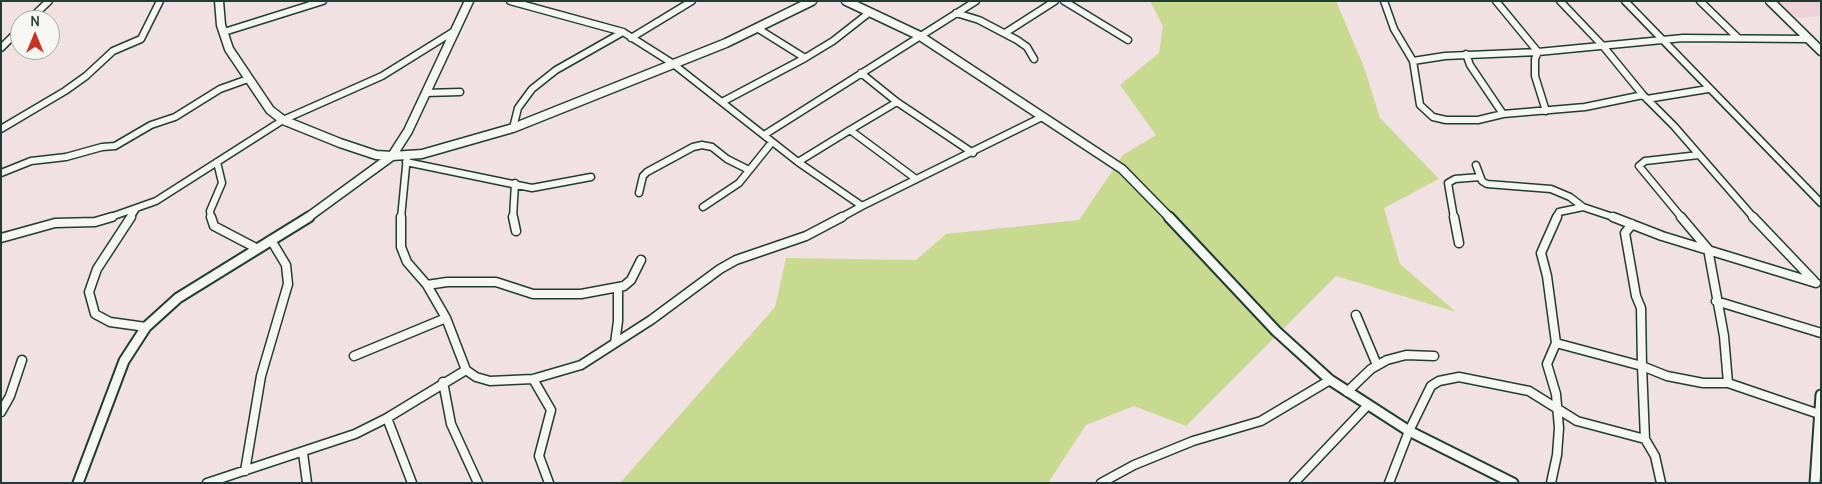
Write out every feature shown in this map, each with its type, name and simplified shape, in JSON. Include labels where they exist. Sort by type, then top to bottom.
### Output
[{"type":"street","points":[[41,10],[50,1]]},
{"type":"street","points":[[1,129],[9,126],[79,81],[113,52],[141,39],[160,1]]},
{"type":"street","points":[[219,1],[229,49],[248,80],[270,110],[283,120],[376,155],[392,156],[537,189],[591,177]]},
{"type":"street","points":[[224,32],[323,1]]},
{"type":"street","points":[[78,483],[124,361],[146,328],[178,298],[256,248],[314,214],[392,156],[404,139],[469,1]]},
{"type":"street","points":[[510,1],[622,32],[672,63],[798,162],[862,206]]},
{"type":"street","points":[[631,38],[692,1]]},
{"type":"street","points":[[406,159],[513,128],[726,43],[812,1]]},
{"type":"street","points":[[846,1],[920,36],[1134,179],[1276,331],[1330,380],[1409,430],[1513,483]]},
{"type":"street","points":[[1005,33],[1055,1]]},
{"type":"street","points":[[1064,1],[1128,40]]},
{"type":"street","points":[[1384,1],[1394,29],[1413,61],[1420,105],[1426,113],[1446,120],[1491,118],[1502,114],[1585,107],[1708,89]]},
{"type":"street","points":[[1496,1],[1538,52]]},
{"type":"street","points":[[1560,1],[1603,46],[1645,97],[1699,155],[1748,212],[1818,283]]},
{"type":"street","points":[[1625,1],[1708,89],[1821,202]]},
{"type":"street","points":[[1700,1],[1737,37]]},
{"type":"street","points":[[1770,1],[1821,51]]},
{"type":"street","points":[[764,135],[973,2]]},
{"type":"street","points":[[722,102],[832,42],[870,12]]},
{"type":"street","points":[[956,13],[979,20],[1005,33],[1027,47],[1034,59]]},
{"type":"street","points":[[757,28],[805,58]]},
{"type":"street","points":[[1,238],[55,223],[95,222],[135,210],[156,201],[283,120],[382,76],[456,30]]},
{"type":"street","points":[[513,128],[518,108],[532,90],[564,65],[622,32]]},
{"type":"street","points":[[1413,61],[1466,54],[1538,52],[1662,40],[1737,37],[1808,39]]},
{"type":"street","points":[[1,48],[10,39]]},
{"type":"street","points":[[1538,52],[1535,58],[1535,76],[1546,111]]},
{"type":"street","points":[[1466,54],[1470,65],[1502,114]]},
{"type":"street","points":[[861,73],[897,102],[973,153]]},
{"type":"street","points":[[1,173],[32,161],[66,157],[102,147],[115,146],[151,125],[175,117],[220,89],[248,80]]},
{"type":"street","points":[[425,93],[460,92]]},
{"type":"street","points":[[798,162],[897,102]]},
{"type":"street","points":[[406,159],[400,226],[401,247],[407,262],[427,285],[446,318],[466,370],[476,377],[490,381],[532,379],[580,365],[651,320],[720,269],[736,260],[806,236],[916,178],[973,153],[1042,117]]},
{"type":"street","points":[[1,124],[9,126]]},
{"type":"street","points":[[850,130],[916,178]]},
{"type":"street","points":[[703,207],[739,183],[772,142]]},
{"type":"street","points":[[639,193],[647,172],[693,147],[702,145],[712,147],[727,159],[749,170]]},
{"type":"street","points":[[1699,155],[1644,161],[1639,166],[1708,249],[1716,301],[1724,336],[1728,383]]},
{"type":"street","points":[[217,162],[222,183],[210,211],[211,221],[214,226],[256,248]]},
{"type":"street","points":[[1476,166],[1484,183],[1491,185],[1528,186],[1560,192],[1583,208]]},
{"type":"street","points":[[1460,243],[1448,183],[1455,179],[1480,177]]},
{"type":"street","points":[[515,184],[513,217],[516,231]]},
{"type":"street","points":[[1551,483],[1557,455],[1559,428],[1556,394],[1547,364],[1556,343],[1547,276],[1541,253],[1559,212],[1583,208],[1596,210],[1662,236],[1818,283]]},
{"type":"street","points":[[135,210],[97,269],[89,292],[95,314],[110,322],[146,328]]},
{"type":"street","points":[[1632,224],[1625,233],[1636,296],[1641,308],[1645,439],[1655,456],[1661,483]]},
{"type":"street","points":[[246,471],[262,376],[288,284],[286,265],[271,240]]},
{"type":"street","points":[[427,285],[447,282],[496,282],[534,294],[566,295],[618,288],[632,280],[641,260]]},
{"type":"street","points":[[615,343],[619,314],[618,288]]},
{"type":"street","points":[[1716,301],[1821,333]]},
{"type":"street","points":[[1356,315],[1377,365]]},
{"type":"street","points":[[354,356],[446,318]]},
{"type":"street","points":[[1556,343],[1642,366],[1668,376],[1702,383],[1728,383],[1819,414]]},
{"type":"street","points":[[1347,392],[1377,365],[1406,355],[1434,356]]},
{"type":"street","points":[[1,412],[10,396],[22,360]]},
{"type":"street","points":[[207,483],[355,434],[388,418],[443,382],[466,370]]},
{"type":"street","points":[[1390,483],[1409,430],[1431,386],[1449,378],[1459,378],[1498,386],[1517,387],[1537,396],[1577,421],[1645,439]]},
{"type":"street","points":[[532,379],[551,410],[539,456],[549,483]]},
{"type":"street","points":[[1101,483],[1134,465],[1193,441],[1260,421],[1292,404],[1330,380]]},
{"type":"street","points":[[443,382],[451,424],[478,483]]},
{"type":"street","points":[[1815,483],[1818,463],[1821,395]]},
{"type":"street","points":[[1294,483],[1368,405]]},
{"type":"street","points":[[388,418],[412,483]]},
{"type":"street","points":[[303,452],[307,483]]},
{"type":"shaded area","points":[[1778,1],[1821,1],[1821,16],[1796,18]]},
{"type":"green space","points":[[1150,1],[1336,1],[1364,67],[1380,118],[1439,179],[1384,208],[1400,264],[1456,312],[1336,276],[1186,426],[1134,406],[1086,425],[1048,483],[620,483],[775,307],[786,258],[916,260],[946,234],[1079,220],[1123,155],[1156,135],[1120,85],[1159,53],[1163,26]]}]
